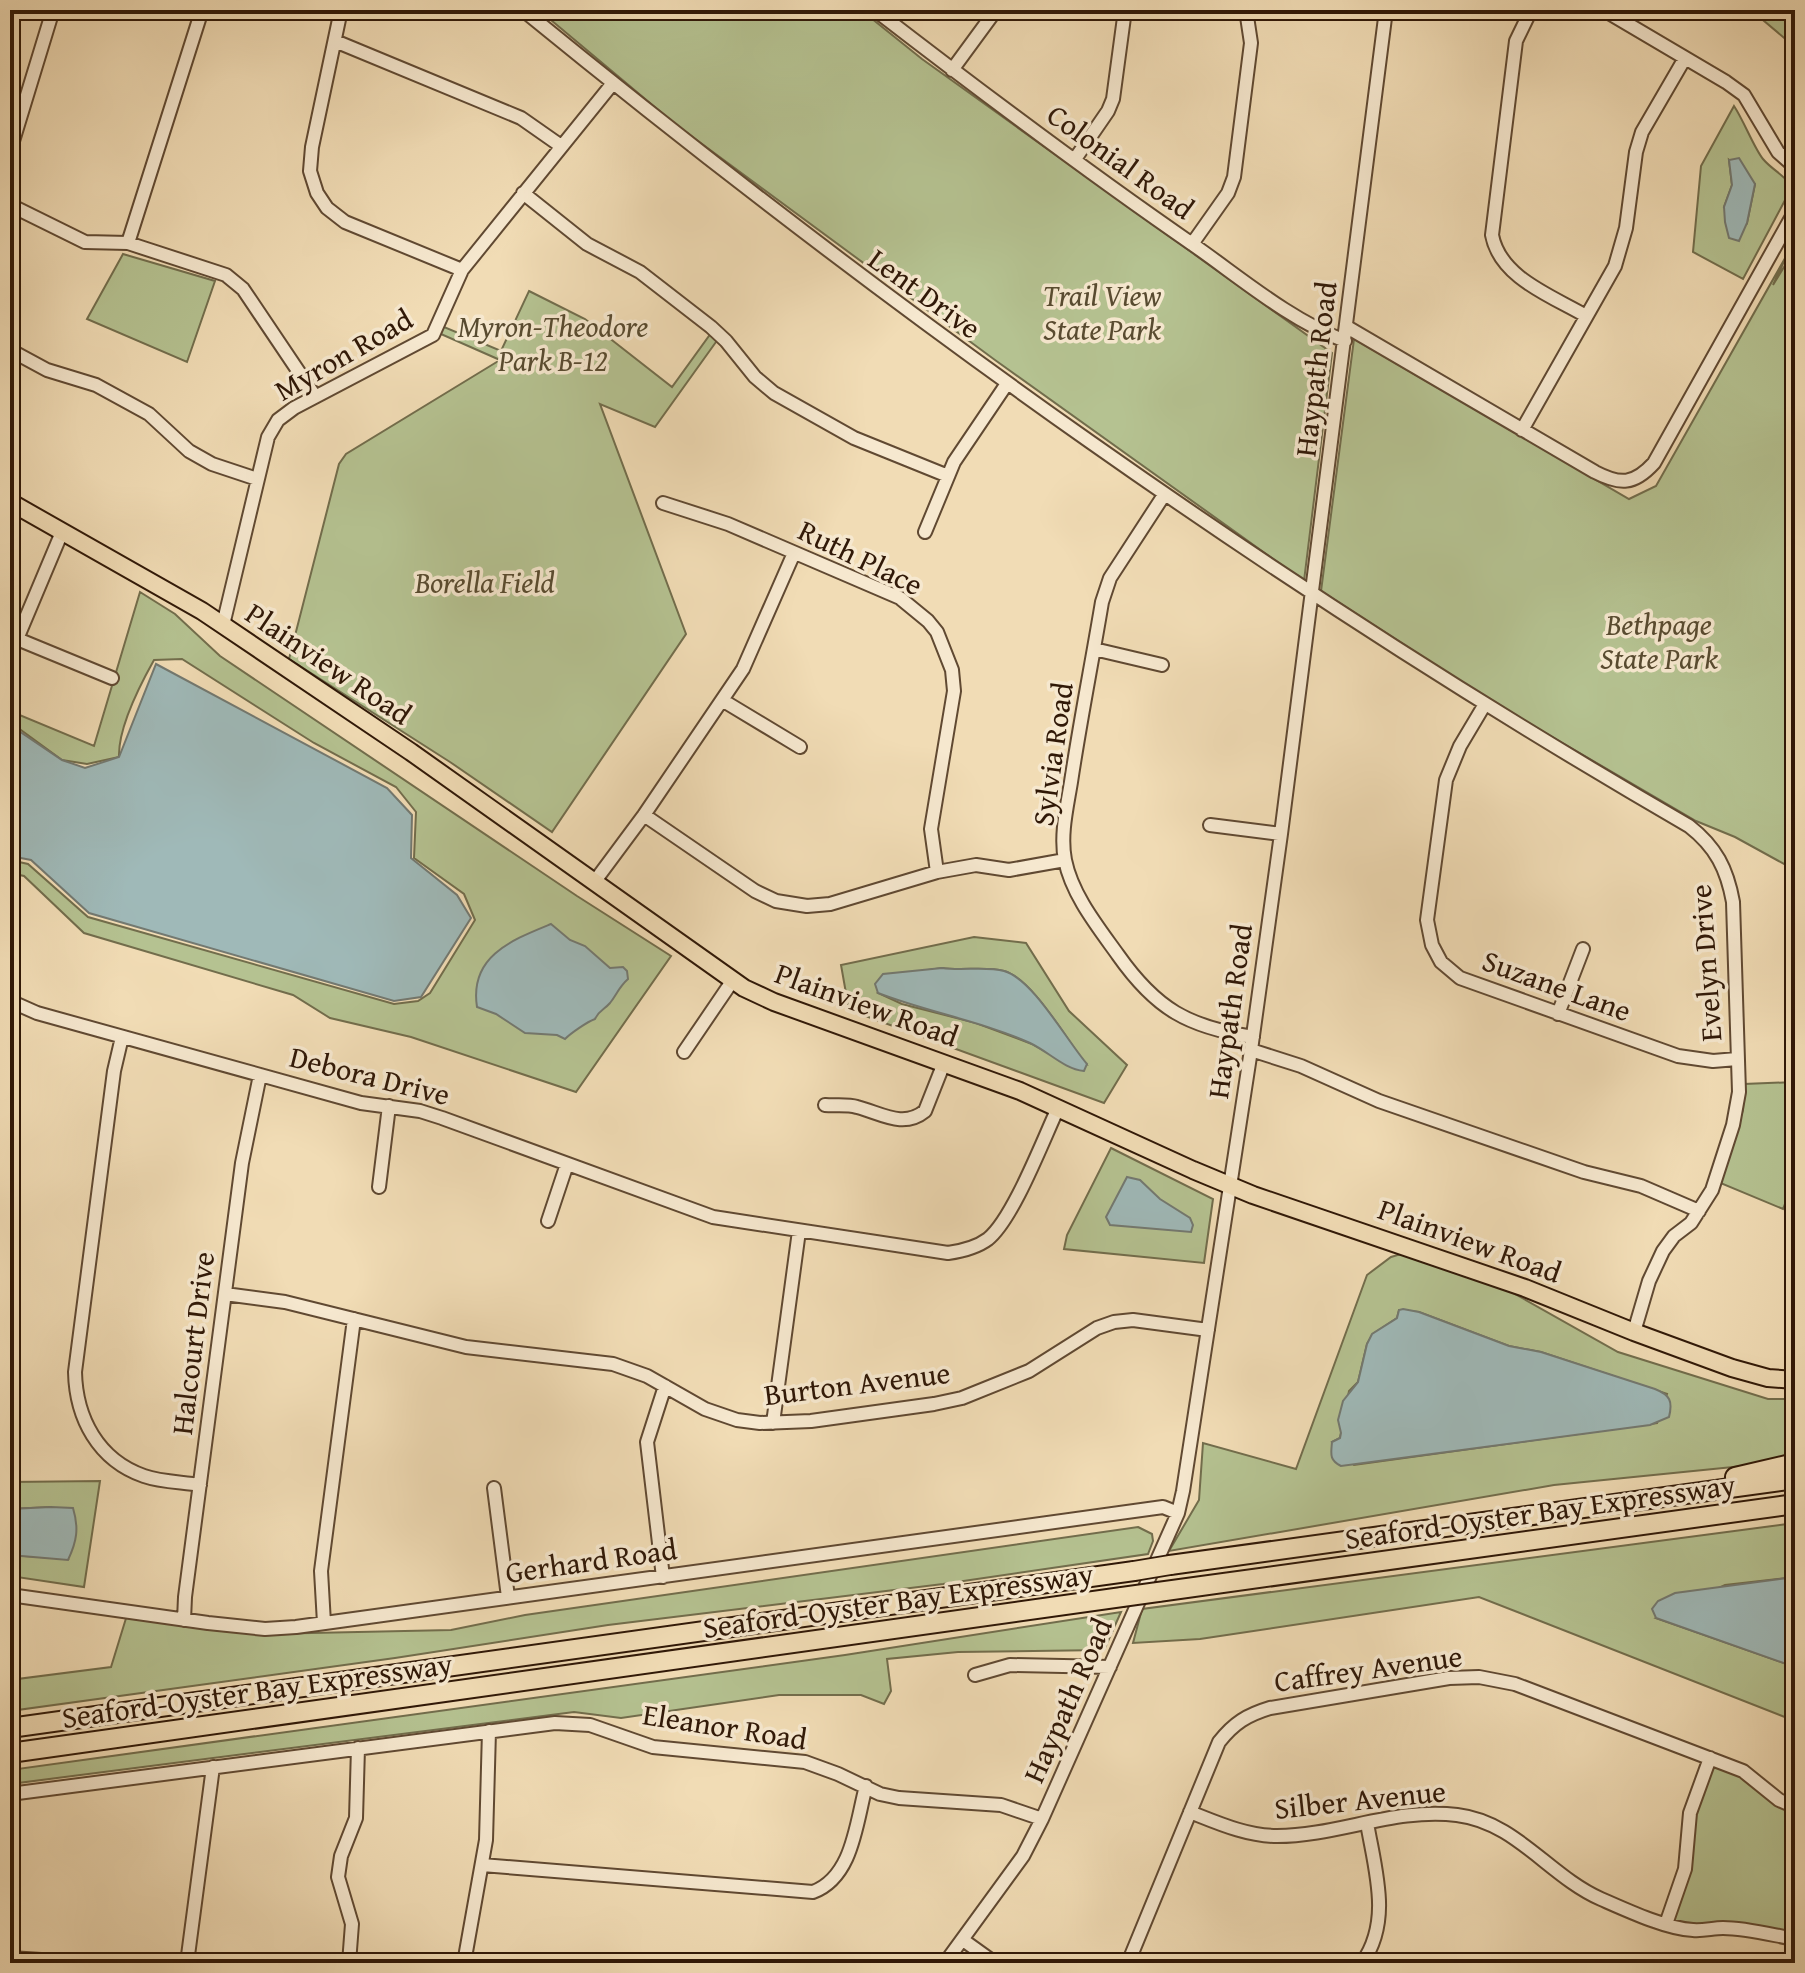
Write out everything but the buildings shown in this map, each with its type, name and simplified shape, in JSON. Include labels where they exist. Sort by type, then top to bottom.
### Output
[{"type":"highway","points":[[1656,1498],[1795,1463]]},
{"type":"highway","name":"Seaford-Oyster Bay Expressway","points":[[10,1728],[1795,1479]]},
{"type":"highway","name":"Seaford-Oyster Bay Expressway","points":[[10,1753],[1795,1504]]},
{"type":"main road","name":"Plainview Road","points":[[10,502],[223,625],[595,881],[733,980],[774,1002],[997,1082],[1229,1185],[1525,1288],[1732,1368],[1768,1378],[1795,1380]]},
{"type":"street","points":[[10,151],[53,10]]},
{"type":"street","points":[[128,243],[202,10]]},
{"type":"street","points":[[341,10],[312,147],[310,171],[317,193],[327,208],[345,222],[462,270]]},
{"type":"street","name":"Lent Drive","points":[[523,10],[832,256],[1006,385],[1313,595]]},
{"type":"street","name":"Colonial Road","points":[[875,10],[1118,193],[1280,306],[1328,334],[1346,334],[1613,481],[1629,481],[1645,473],[1654,463],[1795,211]]},
{"type":"street","points":[[952,70],[996,10]]},
{"type":"street","points":[[1075,159],[1113,99],[1125,10]]},
{"type":"street","points":[[1192,244],[1228,193],[1234,177],[1251,43],[1246,10]]},
{"type":"street","name":"Haypath Road","points":[[945,1963],[1023,1856],[1178,1513],[1252,1044],[1313,595],[1386,10]]},
{"type":"street","points":[[1531,10],[1516,41],[1492,235],[1494,246],[1509,269],[1586,316]]},
{"type":"street","points":[[1604,10],[1744,95],[1778,152],[1795,167]]},
{"type":"street","points":[[335,41],[521,118],[561,146]]},
{"type":"street","points":[[1522,430],[1615,266],[1622,248],[1636,152],[1642,132],[1685,58]]},
{"type":"street","name":"Myron Road","points":[[223,625],[268,437],[278,420],[315,396],[433,335],[462,270],[613,83]]},
{"type":"street","points":[[523,193],[587,244],[640,272],[711,327],[755,377],[774,393],[854,438],[948,476]]},
{"type":"street","points":[[10,205],[85,242],[128,243],[209,268],[234,280],[315,396]]},
{"type":"street","points":[[10,350],[47,370],[96,385],[149,414],[189,451],[212,464],[257,479]]},
{"type":"street","points":[[925,532],[962,449],[1006,385]]},
{"type":"street","name":"Sylvia Road","points":[[1164,495],[1110,578],[1102,602],[1065,814],[1065,860],[1090,916],[1146,991],[1186,1020],[1252,1044],[1379,1101],[1584,1172],[1641,1186],[1699,1211]]},
{"type":"street","name":"Ruth Place","points":[[663,503],[728,524],[900,598],[928,621],[945,648],[954,691],[931,829],[937,872]]},
{"type":"street","points":[[62,532],[13,637],[112,678]]},
{"type":"street","points":[[595,881],[644,815],[753,649],[794,553]]},
{"type":"street","name":"Evelyn Drive","points":[[1313,595],[1485,704],[1689,826],[1717,853],[1728,875],[1733,902],[1739,1092],[1733,1125],[1712,1190],[1691,1223],[1674,1236],[1663,1251],[1649,1281],[1634,1332]]},
{"type":"street","points":[[1094,649],[1162,665]]},
{"type":"street","points":[[722,700],[800,747]]},
{"type":"street","name":"Suzane Lane","points":[[1485,704],[1460,746],[1446,780],[1430,894],[1428,932],[1441,962],[1460,978],[1678,1056],[1713,1061],[1737,1059]]},
{"type":"street","points":[[644,815],[755,891],[790,904],[807,906],[830,904],[937,872],[976,865],[1009,870],[1065,860]]},
{"type":"street","points":[[1210,825],[1281,834]]},
{"type":"street","points":[[1558,1014],[1583,949]]},
{"type":"street","points":[[684,1052],[733,980]]},
{"type":"street","name":"Debora Drive","points":[[10,1001],[37,1013],[361,1103],[442,1118],[713,1217],[948,1253],[973,1247],[992,1235],[1007,1216],[1058,1108]]},
{"type":"street","points":[[122,1037],[114,1071],[75,1372],[76,1391],[87,1427],[113,1459],[146,1477],[200,1485]]},
{"type":"street","points":[[825,1105],[853,1106],[907,1121],[925,1111],[944,1063]]},
{"type":"street","name":"Halcourt Drive","points":[[184,1620],[242,1163],[260,1075]]},
{"type":"street","points":[[379,1187],[389,1106]]},
{"type":"street","points":[[548,1221],[567,1164]]},
{"type":"street","points":[[773,1423],[799,1231]]},
{"type":"street","name":"Burton Avenue","points":[[225,1294],[285,1302],[466,1347],[613,1364],[647,1376],[727,1418],[773,1423],[826,1419],[962,1398],[1029,1371],[1097,1328],[1114,1322],[1133,1320],[1208,1330]]},
{"type":"street","points":[[324,1623],[321,1571],[354,1319]]},
{"type":"street","points":[[663,1577],[647,1442],[665,1386]]},
{"type":"street","points":[[494,1488],[508,1597]]},
{"type":"street","name":"Gerhard Road","points":[[10,1595],[265,1629],[1163,1507],[1178,1513]]},
{"type":"street","points":[[975,1675],[1010,1665],[1110,1667]]},
{"type":"street","name":"Caffrey Avenue","points":[[1128,1963],[1219,1742],[1231,1726],[1245,1716],[1270,1708],[1449,1678],[1479,1677],[1515,1684],[1743,1771],[1779,1800],[1795,1807]]},
{"type":"street","name":"Eleanor Road","points":[[10,1794],[555,1723],[590,1725],[653,1747],[805,1762],[880,1794],[1001,1805],[1042,1819]]},
{"type":"street","points":[[464,1963],[486,1840],[489,1731]]},
{"type":"street","points":[[349,1963],[352,1924],[338,1877],[341,1856],[356,1818],[358,1748]]},
{"type":"street","points":[[1666,1924],[1685,1869],[1690,1813],[1710,1758]]},
{"type":"street","points":[[187,1963],[213,1767]]},
{"type":"street","points":[[482,1865],[813,1892],[832,1883],[842,1870],[866,1786]]},
{"type":"street","name":"Silber Avenue","points":[[1190,1812],[1238,1830],[1277,1836],[1429,1813],[1478,1819],[1524,1843],[1555,1872],[1581,1890],[1666,1924],[1692,1930],[1725,1928],[1795,1939]]},
{"type":"street","points":[[1362,1963],[1377,1934],[1380,1917],[1367,1823]]},
{"type":"street","points":[[963,1940],[995,1963]]},
{"type":"street","points":[[10,1958],[88,1963]]},
{"type":"green space","name":"Trail View State Park","points":[[539,10],[861,10],[922,59],[1332,353],[1304,581],[995,360],[675,124]]},
{"type":"green space","points":[[1751,10],[1768,10],[1795,23],[1795,47]]},
{"type":"green space","points":[[1734,106],[1763,159],[1792,187],[1743,279],[1693,252],[1701,166]],"holes":[[[1729,160],[1755,184],[1747,223],[1724,207],[1732,185]]]},
{"type":"green space","name":"Bethpage State Park","points":[[1795,249],[1795,870],[1735,837],[1696,821],[1499,706],[1321,591],[1354,339],[1629,499],[1656,486],[1788,253],[1773,285]]},
{"type":"green space","points":[[123,254],[215,281],[187,362],[87,319]]},
{"type":"green space","name":"Borella Field","points":[[529,291],[585,319],[672,387],[714,329],[721,335],[655,427],[600,404],[686,634],[552,832],[450,762],[289,659],[339,464],[346,454],[500,360],[434,331],[437,324],[501,351]]},
{"type":"green space","points":[[140,592],[175,614],[220,656],[671,956],[576,1092],[411,1037],[330,1018],[293,995],[84,933],[24,876],[10,873],[10,860],[28,864],[88,917],[394,1004],[418,1001],[430,993],[475,920],[464,894],[414,858],[416,812],[396,787],[314,743],[182,659],[154,660],[126,720],[119,757],[87,764],[62,760],[10,722],[10,711],[94,746]]},
{"type":"green space","points":[[974,937],[1026,943],[1069,1011],[1127,1065],[1104,1103],[849,1010],[841,965]],"holes":[[[997,970],[1015,976],[1038,998],[1086,1064],[1050,1054],[976,1023],[902,1004],[878,993],[914,972]]]},
{"type":"green space","points":[[1795,1082],[1795,1178],[1783,1209],[1718,1182],[1743,1110],[1744,1084]]},
{"type":"green space","points":[[1111,1148],[1213,1199],[1204,1263],[1064,1249],[1067,1235]]},
{"type":"green space","points":[[1401,1254],[1499,1285],[1618,1352],[1768,1399],[1795,1399],[1795,1455],[1753,1465],[1554,1485],[1169,1551],[1199,1500],[1203,1443],[1296,1469],[1367,1275],[1391,1257]],"holes":[[[1399,1310],[1419,1312],[1509,1346],[1541,1352],[1667,1394],[1657,1423],[1354,1465],[1332,1442],[1340,1438],[1349,1391],[1358,1382],[1367,1344],[1373,1334],[1397,1318]]]},
{"type":"green space","points":[[100,1481],[84,1587],[10,1576],[10,1555],[68,1559],[51,1507],[10,1509],[10,1482]]},
{"type":"green space","points":[[1795,1523],[1795,1577],[1725,1585],[1656,1618],[1795,1667],[1795,1721],[1479,1597],[1200,1639],[1133,1643],[1142,1609]]},
{"type":"green space","points":[[1138,1527],[1152,1534],[1148,1554],[943,1584],[608,1625],[10,1711],[10,1680],[111,1667],[127,1615],[265,1634],[451,1630],[525,1615]]},
{"type":"green space","points":[[1121,1612],[1104,1650],[958,1652],[887,1659],[891,1691],[884,1704],[861,1695],[779,1695],[621,1718],[574,1712],[10,1784],[10,1770],[845,1655]]},
{"type":"green space","points":[[1710,1758],[1795,1807],[1795,1939],[1666,1924],[1677,1897],[1687,1830]]},
{"type":"water","points":[[1739,158],[1755,184],[1747,223],[1739,241],[1729,238],[1724,207],[1732,185],[1729,160]]},
{"type":"water","points":[[156,664],[387,788],[412,815],[411,858],[457,895],[471,918],[421,997],[394,1001],[89,913],[31,860],[10,856],[10,725],[62,760],[85,768],[119,757]]},
{"type":"water","points":[[551,924],[570,940],[585,946],[610,968],[623,967],[628,979],[595,1019],[565,1039],[557,1035],[525,1033],[496,1014],[477,1007],[476,989],[480,975],[496,952]]},
{"type":"water","points":[[942,968],[997,970],[1015,976],[1038,998],[1087,1064],[1084,1071],[1070,1067],[1011,1035],[878,993],[875,984],[883,974]]},
{"type":"water","points":[[1127,1177],[1140,1180],[1160,1199],[1190,1218],[1193,1225],[1191,1232],[1110,1225],[1106,1217]]},
{"type":"water","points":[[1399,1310],[1419,1312],[1509,1346],[1541,1352],[1655,1389],[1669,1399],[1669,1417],[1650,1425],[1341,1466],[1333,1459],[1331,1450],[1332,1442],[1340,1438],[1338,1420],[1343,1401],[1358,1382],[1372,1334],[1397,1318]]},
{"type":"water","points":[[73,1508],[76,1534],[68,1560],[10,1555],[10,1509]]},
{"type":"water","points":[[1795,1577],[1795,1667],[1656,1618],[1652,1609],[1658,1601],[1675,1593]]},
{"type":"park label","name":"Myron-Theodore Park B-12","points":[[553,343]]}]
